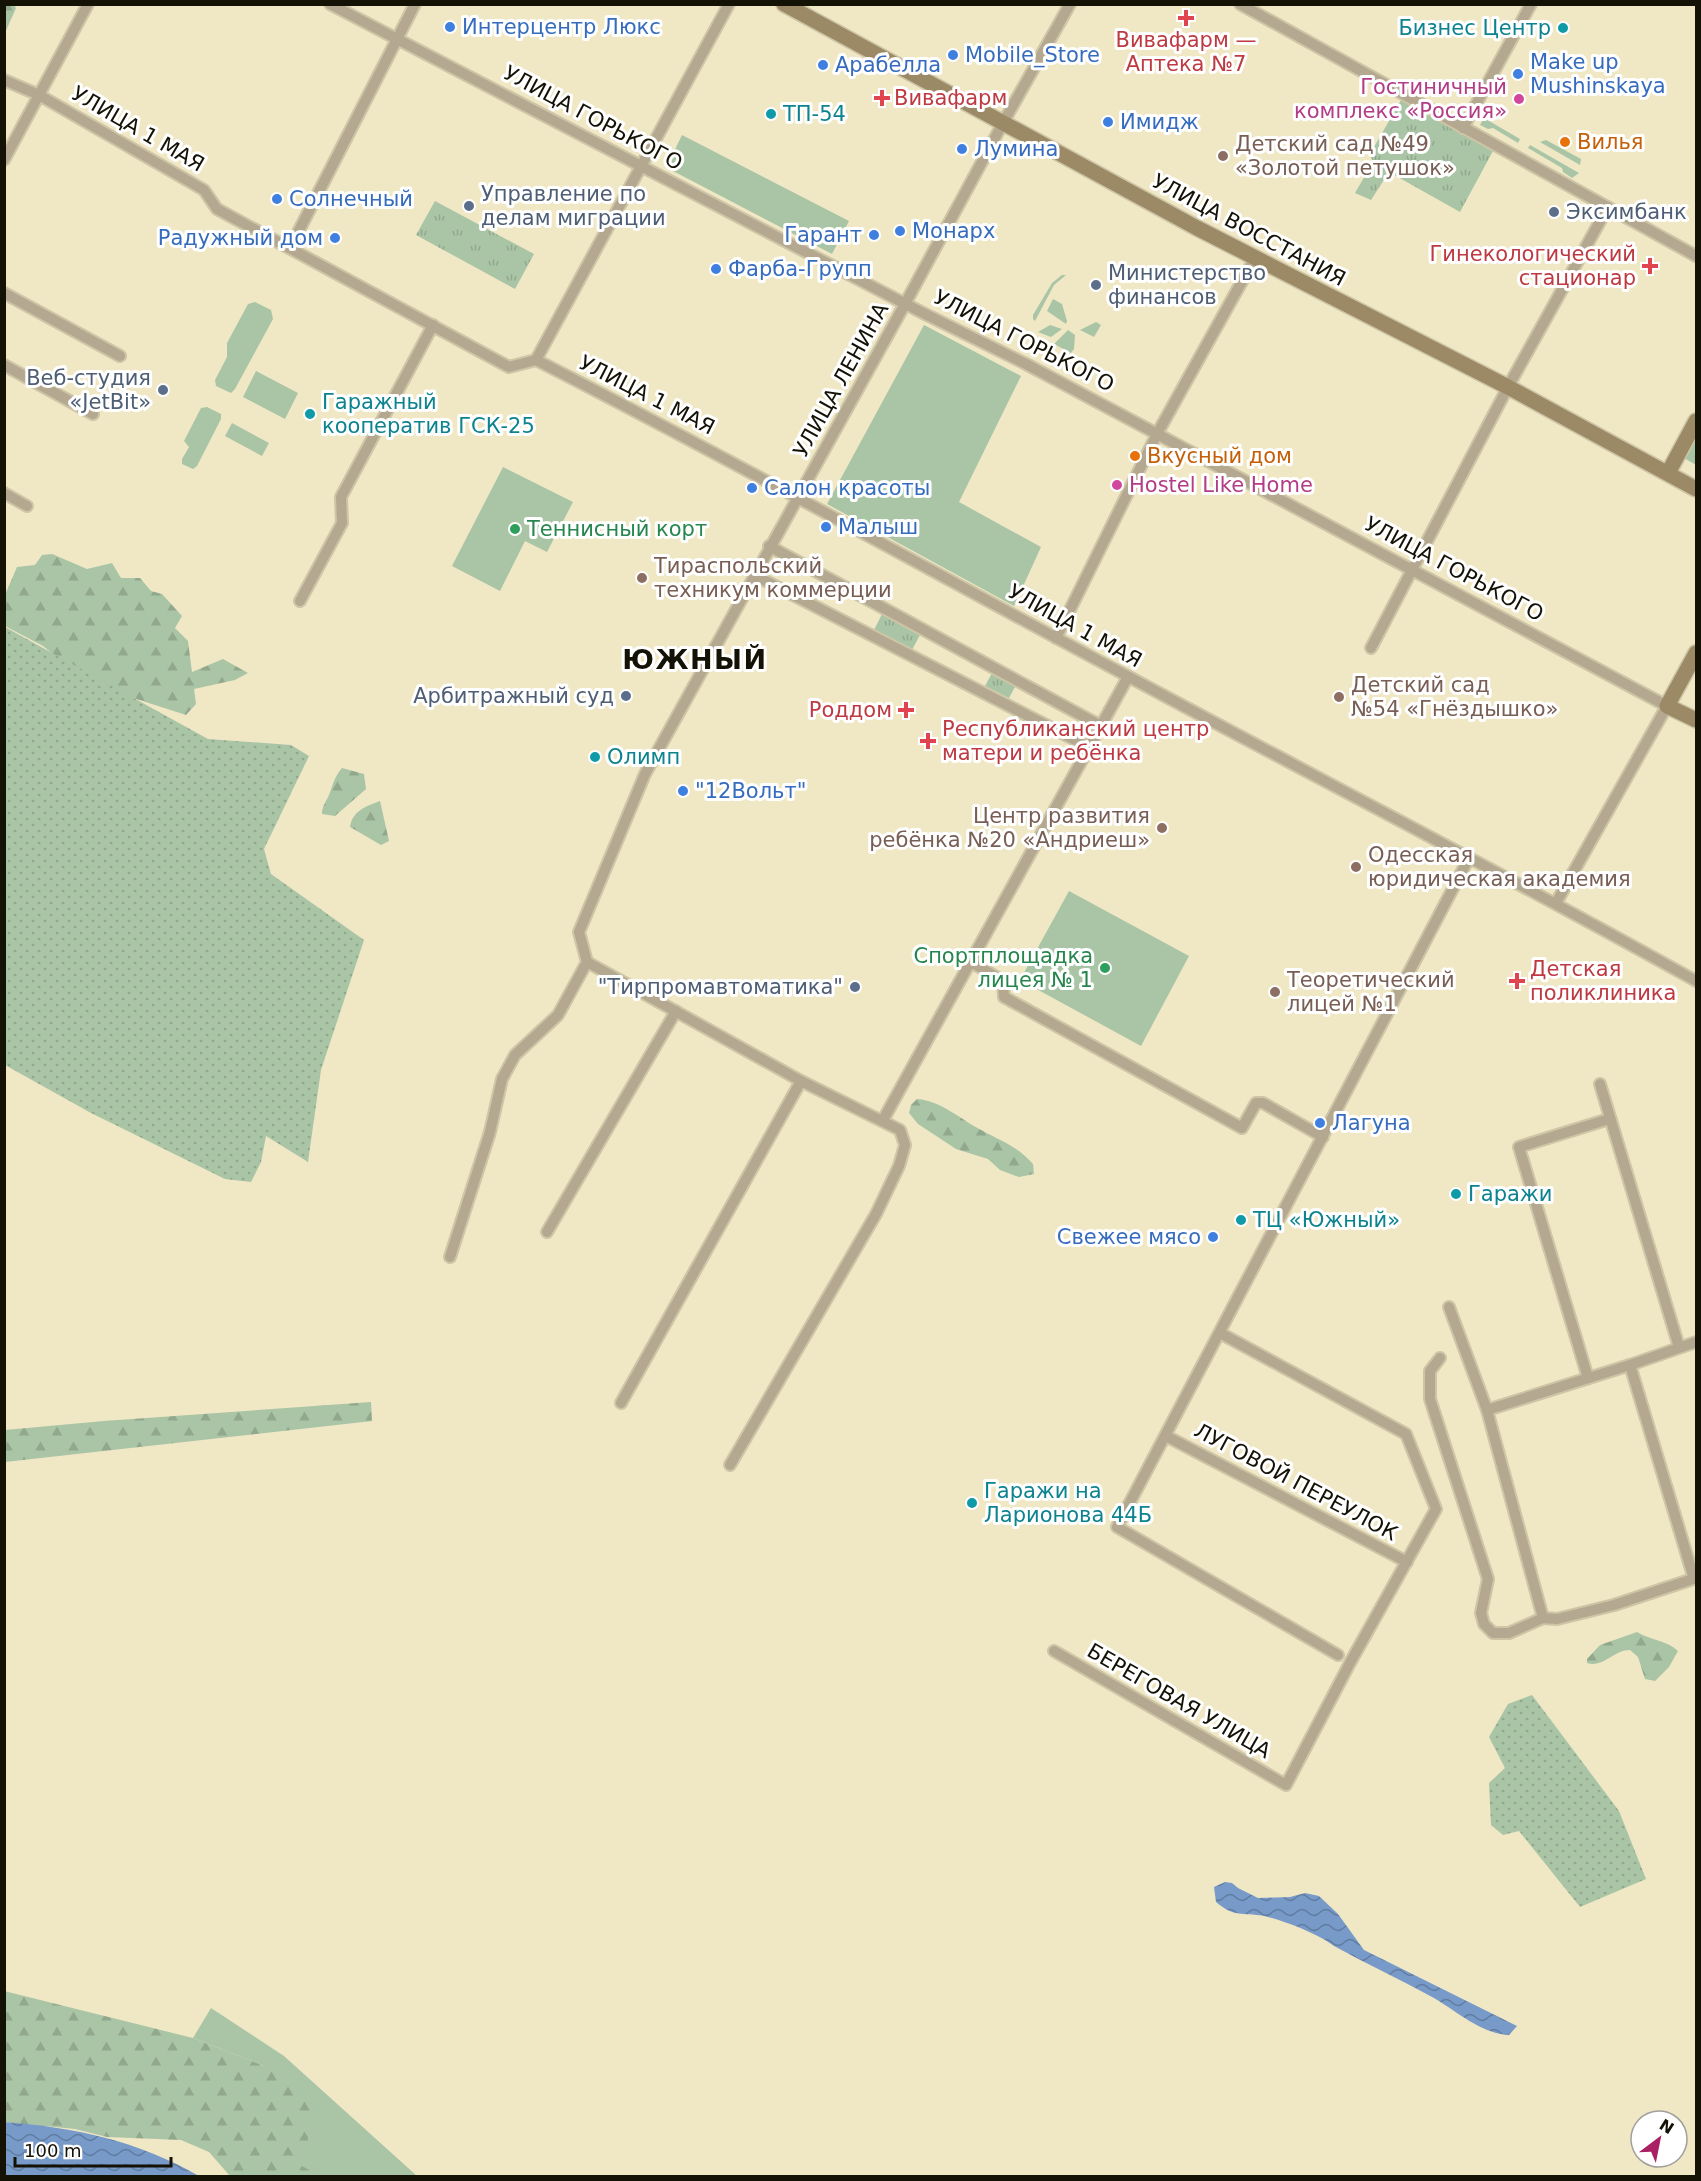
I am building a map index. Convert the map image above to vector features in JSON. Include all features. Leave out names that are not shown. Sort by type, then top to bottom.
[{"type":"street","points":[[4,160],[88,4]]},
{"type":"street","name":"УЛИЦА ГОРЬКОГО","points":[[330,4],[1157,434],[1696,720]]},
{"type":"street","points":[[290,248],[415,4]]},
{"type":"street","points":[[536,360],[729,4]]},
{"type":"street","name":"УЛИЦА ВОССТАНИЯ","points":[[784,4],[1255,258],[1508,387],[1668,473],[1696,485]]},
{"type":"street","name":"УЛИЦА ЛЕНИНА","points":[[587,962],[579,932],[645,774],[1070,4]]},
{"type":"street","points":[[1240,4],[1696,256]]},
{"type":"street","points":[[1463,128],[1531,4]]},
{"type":"street","name":"УЛИЦА 1 МАЯ","points":[[4,80],[39,95],[204,190],[217,209],[509,367],[536,360],[667,426],[1128,677],[1556,903],[1696,981]]},
{"type":"street","points":[[1371,648],[1508,387],[1608,207]]},
{"type":"street","points":[[1056,638],[1157,434],[1255,258]]},
{"type":"street","points":[[4,293],[120,356]]},
{"type":"street","points":[[300,601],[342,523],[341,497],[433,325]]},
{"type":"street","points":[[4,365],[93,414]]},
{"type":"street","points":[[1668,473],[1696,421]]},
{"type":"street","points":[[4,494],[27,506]]},
{"type":"street","points":[[769,546],[1101,726]]},
{"type":"street","points":[[754,574],[1089,747]]},
{"type":"street","points":[[1556,903],[1696,653]]},
{"type":"street","points":[[883,1120],[1128,677]]},
{"type":"street","points":[[1338,1655],[1117,1527],[1469,858]]},
{"type":"street","points":[[450,1257],[490,1132],[502,1079],[515,1055],[558,1015],[587,962],[801,1081],[900,1130],[905,1144],[899,1166],[876,1215],[730,1465]]},
{"type":"street","points":[[971,962],[1003,981],[1004,998],[1242,1128],[1256,1103],[1263,1103],[1323,1137]]},
{"type":"street","points":[[547,1232],[676,1011]]},
{"type":"street","points":[[621,1403],[801,1081]]},
{"type":"street","points":[[1600,1084],[1679,1347]]},
{"type":"street","points":[[1588,1378],[1519,1147],[1610,1119]]},
{"type":"street","points":[[1449,1307],[1487,1410],[1543,1618]]},
{"type":"street","points":[[1220,1334],[1406,1434],[1436,1509],[1407,1562]]},
{"type":"street","points":[[1487,1410],[1696,1342]]},
{"type":"street","points":[[1440,1358],[1430,1371],[1430,1399],[1488,1579],[1481,1612],[1484,1624],[1493,1633],[1509,1633],[1543,1618],[1557,1619],[1574,1616],[1695,1578],[1630,1365]]},
{"type":"street","name":"ЛУГОВОЙ ПЕРЕУЛОК","points":[[1166,1437],[1407,1562]]},
{"type":"street","name":"БЕРЕГОВАЯ УЛИЦА","points":[[1054,1651],[1286,1785],[1351,1661],[1407,1562]]},
{"type":"green space","points":[[5,4],[14,5],[16,8],[5,33]]},
{"type":"green space","points":[[1401,100],[1493,151],[1460,212],[1389,172],[1371,200],[1355,193],[1373,162],[1370,154]]},
{"type":"green space","points":[[1484,118],[1520,139],[1518,143],[1493,128],[1488,129],[1480,125]]},
{"type":"green space","points":[[682,135],[849,221],[832,254],[673,171],[668,164]]},
{"type":"green space","points":[[1546,140],[1581,159],[1580,165],[1540,142]]},
{"type":"green space","points":[[1530,145],[1579,173],[1572,178],[1563,172],[1562,168],[1528,148]]},
{"type":"green space","points":[[435,201],[534,254],[515,289],[416,235]]},
{"type":"green space","points":[[1062,275],[1066,275],[1054,285],[1035,321],[1033,315],[1052,283]]},
{"type":"green space","points":[[1053,299],[1062,304],[1066,324],[1047,311]]},
{"type":"green space","points":[[255,302],[271,310],[273,319],[231,393],[216,386],[215,380],[227,357],[227,343],[248,304]]},
{"type":"green space","points":[[1096,322],[1101,325],[1094,337],[1080,330]]},
{"type":"green space","points":[[924,325],[1021,376],[959,502],[1041,547],[1014,606],[827,504]]},
{"type":"green space","points":[[1050,325],[1062,329],[1051,337],[1038,332]]},
{"type":"green space","points":[[1068,330],[1075,335],[1074,349],[1071,353],[1054,344]]},
{"type":"green space","points":[[256,371],[298,393],[285,419],[243,397]]},
{"type":"green space","points":[[207,407],[221,414],[221,419],[197,466],[193,469],[182,464],[182,459],[189,447],[184,441],[201,408]]},
{"type":"green space","points":[[232,423],[269,443],[262,456],[225,436]]},
{"type":"green space","points":[[1696,431],[1696,465],[1682,457]]},
{"type":"green space","name":"Теннисный корт","points":[[503,467],[573,502],[547,552],[525,541],[500,591],[452,566]]},
{"type":"green space","points":[[52,554],[87,569],[112,563],[121,578],[140,578],[151,591],[162,594],[182,616],[175,628],[188,641],[192,672],[223,659],[248,673],[235,680],[194,689],[196,704],[186,715],[127,696],[75,672],[43,646],[5,626],[4,597],[17,567],[35,565],[42,555]]},
{"type":"green space","points":[[883,612],[921,633],[912,650],[874,630]]},
{"type":"green space","points":[[5,627],[208,739],[291,745],[309,756],[264,849],[271,874],[364,940],[321,1070],[308,1162],[266,1136],[261,1162],[251,1182],[225,1179],[91,1113],[5,1065]]},
{"type":"green space","points":[[992,673],[1016,685],[1009,698],[985,686]]},
{"type":"green space","points":[[342,768],[364,774],[366,789],[335,816],[322,814],[335,778]]},
{"type":"green space","points":[[380,801],[389,841],[381,845],[350,827],[357,813]]},
{"type":"green space","name":"Спортплощадка лицея № 1","points":[[1069,891],[1189,956],[1141,1046],[1020,980]]},
{"type":"green space","points":[[917,1099],[943,1107],[1015,1149],[1033,1164],[1034,1174],[1019,1177],[1000,1170],[988,1159],[956,1149],[918,1124],[909,1113],[911,1105]]},
{"type":"green space","points":[[371,1402],[372,1421],[5,1462],[5,1430]]},
{"type":"green space","points":[[1637,1632],[1678,1651],[1669,1667],[1655,1681],[1645,1679],[1638,1657],[1630,1650],[1598,1663],[1587,1663],[1587,1659],[1600,1645]]},
{"type":"green space","points":[[1532,1695],[1619,1811],[1646,1879],[1580,1907],[1519,1831],[1503,1835],[1491,1825],[1489,1783],[1505,1768],[1489,1737],[1508,1704]]},
{"type":"green space","points":[[4,1991],[193,2038],[264,2066],[317,2099],[302,2166],[320,2176],[230,2176],[209,2152],[181,2140],[107,2137],[75,2129],[5,2122]]},
{"type":"green space","points":[[211,2008],[284,2056],[417,2176],[320,2176],[302,2167],[264,2066],[193,2038]]},
{"type":"water","points":[[1225,1882],[1232,1883],[1258,1898],[1290,1897],[1305,1893],[1319,1896],[1338,1914],[1364,1950],[1517,2026],[1509,2035],[1489,2031],[1434,1998],[1310,1932],[1272,1918],[1228,1910],[1216,1902],[1214,1887]]},
{"type":"water","points":[[4,2122],[30,2124],[105,2138],[153,2154],[199,2176],[5,2176]]},
{"type":"place","name":"Вивафарм — Аптека №7","points":[[1186,18]]},
{"type":"place","name":"Интерцентр Люкс","points":[[450,27]]},
{"type":"place","name":"Бизнес Центр","points":[[1563,28]]},
{"type":"place","name":"Mobile_Store","points":[[953,55]]},
{"type":"place","name":"Арабелла","points":[[823,65]]},
{"type":"place","name":"Make up Mushinskaya","points":[[1518,74]]},
{"type":"place","name":"Вивафарм","points":[[882,98]]},
{"type":"place","name":"Гостиничный комплекс «Россия»","points":[[1519,99]]},
{"type":"place","name":"ТП-54","points":[[771,114]]},
{"type":"place","name":"Имидж","points":[[1108,122]]},
{"type":"place","name":"Вилья","points":[[1565,142]]},
{"type":"place","name":"Лумина","points":[[962,149]]},
{"type":"place","name":"Детский сад №49 «Золотой петушок»","points":[[1223,156]]},
{"type":"place","name":"Солнечный","points":[[277,199]]},
{"type":"place","name":"Управление по делам миграции","points":[[469,206]]},
{"type":"place","name":"Эксимбанк","points":[[1554,212]]},
{"type":"place","name":"Монарх","points":[[900,231]]},
{"type":"place","name":"Гарант","points":[[874,235]]},
{"type":"place","name":"Радужный дом","points":[[335,238]]},
{"type":"place","name":"Гинекологический стационар","points":[[1650,266]]},
{"type":"place","name":"Фарба-Групп","points":[[716,269]]},
{"type":"place","name":"Министерство финансов","points":[[1096,285]]},
{"type":"place","name":"Веб-студия «JetBit»","points":[[163,390]]},
{"type":"place","name":"Гаражный кооператив ГСК-25","points":[[310,414]]},
{"type":"place","name":"Вкусный дом","points":[[1135,456]]},
{"type":"place","name":"Hostel Like Home","points":[[1117,485]]},
{"type":"place","name":"Салон красоты","points":[[752,488]]},
{"type":"place","name":"Малыш","points":[[826,527]]},
{"type":"place","name":"Теннисный корт","points":[[515,529]]},
{"type":"place","name":"Тираспольский техникум коммерции","points":[[642,578]]},
{"type":"place","name":"Арбитражный суд","points":[[626,696]]},
{"type":"place","name":"Детский сад №54 «Гнёздышко»","points":[[1339,697]]},
{"type":"place","name":"Роддом","points":[[906,710]]},
{"type":"place","name":"Республиканский центр матери и ребёнка","points":[[928,741]]},
{"type":"place","name":"Олимп","points":[[595,757]]},
{"type":"place","name":"\"12Вольт\"","points":[[683,791]]},
{"type":"place","name":"Центр развития ребёнка №20 «Андриеш»","points":[[1162,828]]},
{"type":"place","name":"Одесская юридическая академия","points":[[1356,867]]},
{"type":"place","name":"Спортплощадка лицея № 1","points":[[1105,968]]},
{"type":"place","name":"Детская поликлиника","points":[[1517,981]]},
{"type":"place","name":"\"Тирпромавтоматика\"","points":[[855,987]]},
{"type":"place","name":"Теоретический лицей №1","points":[[1275,992]]},
{"type":"place","name":"Лагуна","points":[[1320,1123]]},
{"type":"place","name":"Гаражи","points":[[1456,1194]]},
{"type":"place","name":"ТЦ «Южный»","points":[[1241,1220]]},
{"type":"place","name":"Свежее мясо","points":[[1213,1237]]},
{"type":"place","name":"Гаражи на Ларионова 44Б","points":[[972,1503]]},
{"type":"district","name":"ЮЖНЫЙ","points":[[695,660]]}]
